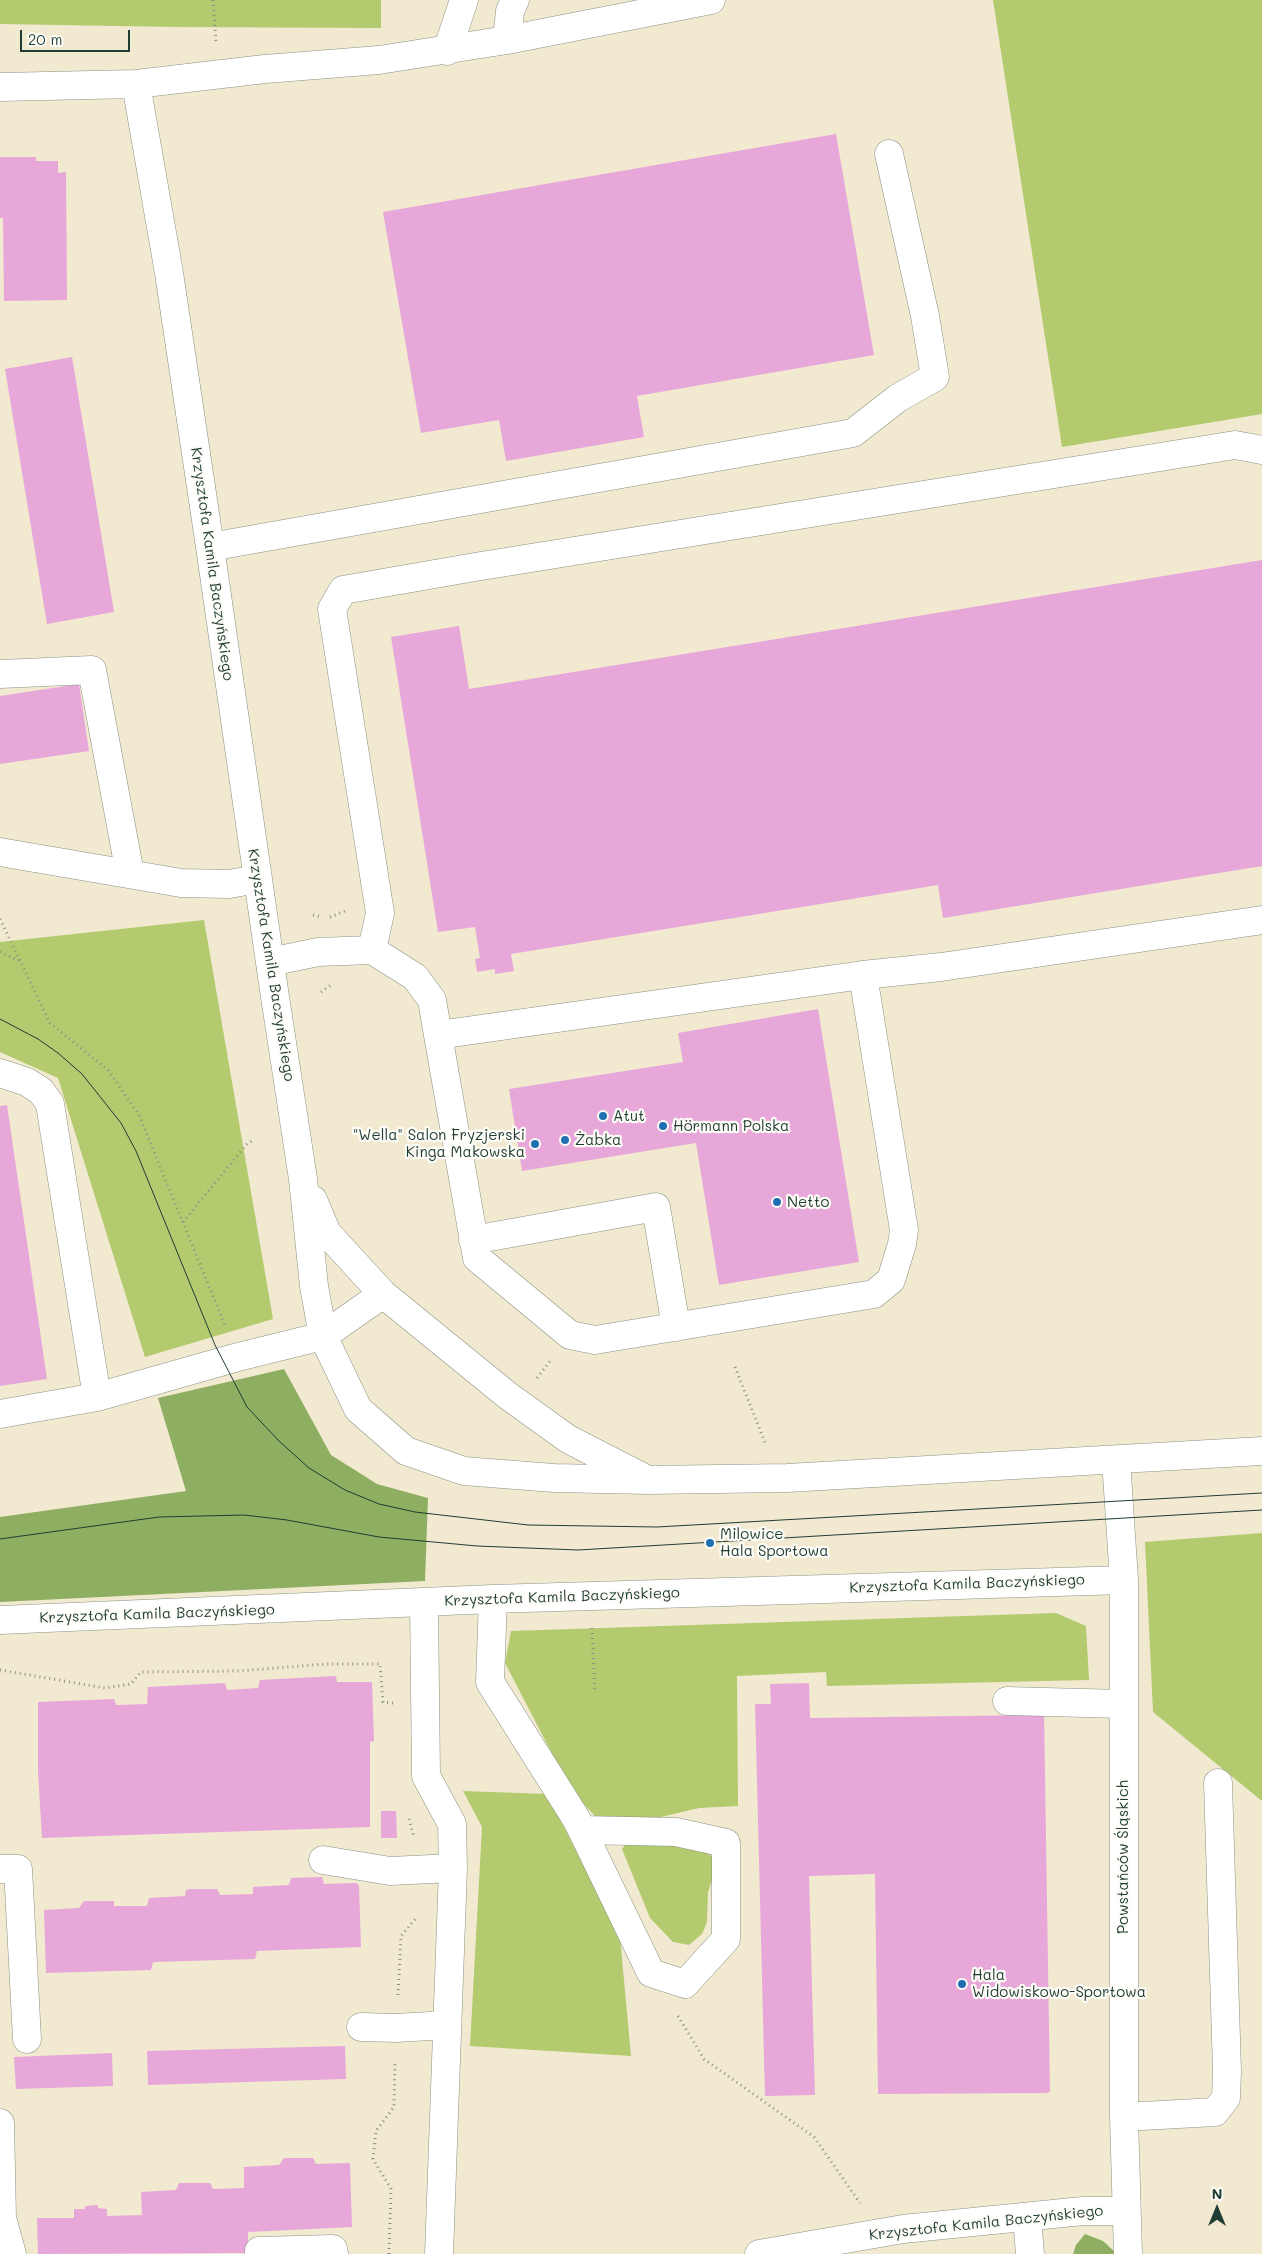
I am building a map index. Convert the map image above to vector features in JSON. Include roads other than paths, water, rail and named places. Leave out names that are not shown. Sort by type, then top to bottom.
[{"type":"street","points":[[447,51],[464,0]]},
{"type":"street","points":[[507,40],[510,12],[515,0]]},
{"type":"street","points":[[0,87],[136,84],[265,69],[379,60],[447,51],[711,0]]},
{"type":"street","name":"Krzysztofa Kamila Baczyńskiego","points":[[136,84],[168,273],[210,547],[303,1179],[314,1286],[323,1336],[358,1409],[406,1451],[464,1471],[554,1478],[648,1480],[787,1478],[1262,1451]]},
{"type":"street","points":[[210,547],[853,433],[898,398],[935,377],[925,316],[889,154]]},
{"type":"street","points":[[372,950],[380,913],[332,609],[343,590],[465,568],[1235,445],[1262,450]]},
{"type":"street","points":[[0,674],[92,670],[130,874]]},
{"type":"street","points":[[0,852],[181,883],[229,884],[258,879]]},
{"type":"street","points":[[438,1035],[863,975],[942,967],[1262,920]]},
{"type":"street","points":[[270,962],[318,952],[372,950],[415,978],[432,1000],[477,1258],[570,1335],[595,1340],[874,1294],[891,1280],[902,1244],[904,1230],[863,975]]},
{"type":"street","points":[[0,1073],[27,1082],[41,1091],[50,1104],[97,1397]]},
{"type":"street","name":"Krzysztofa Kamila Baczyńskiego","points":[[303,1179],[327,1233],[383,1294],[507,1395],[568,1439],[648,1480]]},
{"type":"street","points":[[474,1240],[656,1207],[676,1327]]},
{"type":"street","points":[[0,1414],[97,1397],[238,1357],[323,1336],[383,1294]]},
{"type":"street","name":"Powstańców Śląskich","points":[[1116,1460],[1124,1580],[1124,2117],[1125,2211],[1128,2254]]},
{"type":"street","name":"Krzysztofa Kamila Baczyńskiego","points":[[0,1620],[493,1599],[1124,1580]]},
{"type":"street","points":[[493,1599],[490,1682],[582,1830],[651,1974],[685,1984],[726,1939],[726,1842],[676,1832],[582,1830]]},
{"type":"street","points":[[424,1603],[426,1776],[452,1824],[453,1868],[439,2254]]},
{"type":"street","points":[[1007,1701],[1123,1704]]},
{"type":"street","points":[[1124,2117],[1215,2112],[1226,2098],[1227,2071],[1218,1783]]},
{"type":"street","points":[[323,1860],[390,1871],[453,1868]]},
{"type":"street","points":[[0,1870],[18,1870],[27,2039]]},
{"type":"street","points":[[361,2027],[447,2026]]},
{"type":"street","points":[[0,2123],[1,2218],[12,2254]]},
{"type":"street","name":"Krzysztofa Kamila Baczyńskiego","points":[[759,2254],[880,2232],[1083,2211],[1125,2211]]},
{"type":"street","points":[[1027,2217],[1030,2254]]},
{"type":"street","points":[[259,2251],[333,2249],[334,2254]]},
{"type":"tram line","points":[[0,1019],[38,1039],[58,1053],[82,1074],[121,1123],[136,1151],[215,1345],[247,1407],[279,1441],[309,1468],[345,1490],[379,1504],[415,1512],[528,1525],[657,1527],[1262,1493]]},
{"type":"tram line","points":[[0,1539],[159,1517],[244,1515],[287,1520],[379,1537],[477,1546],[578,1550],[1262,1510]]},
{"type":"place","name":"Atut","points":[[603,1116]]},
{"type":"place","name":"Hörmann Polska","points":[[663,1126]]},
{"type":"place","name":"Żabka","points":[[565,1140]]},
{"type":"place","name":"\"Wella\" Salon Fryzjerski Kinga Makowska","points":[[535,1144]]},
{"type":"place","name":"Netto","points":[[777,1202]]},
{"type":"place","name":"Milowice Hala Sportowa","points":[[710,1543]]},
{"type":"place","name":"Hala Widowiskowo-Sportowa","points":[[962,1984]]}]
